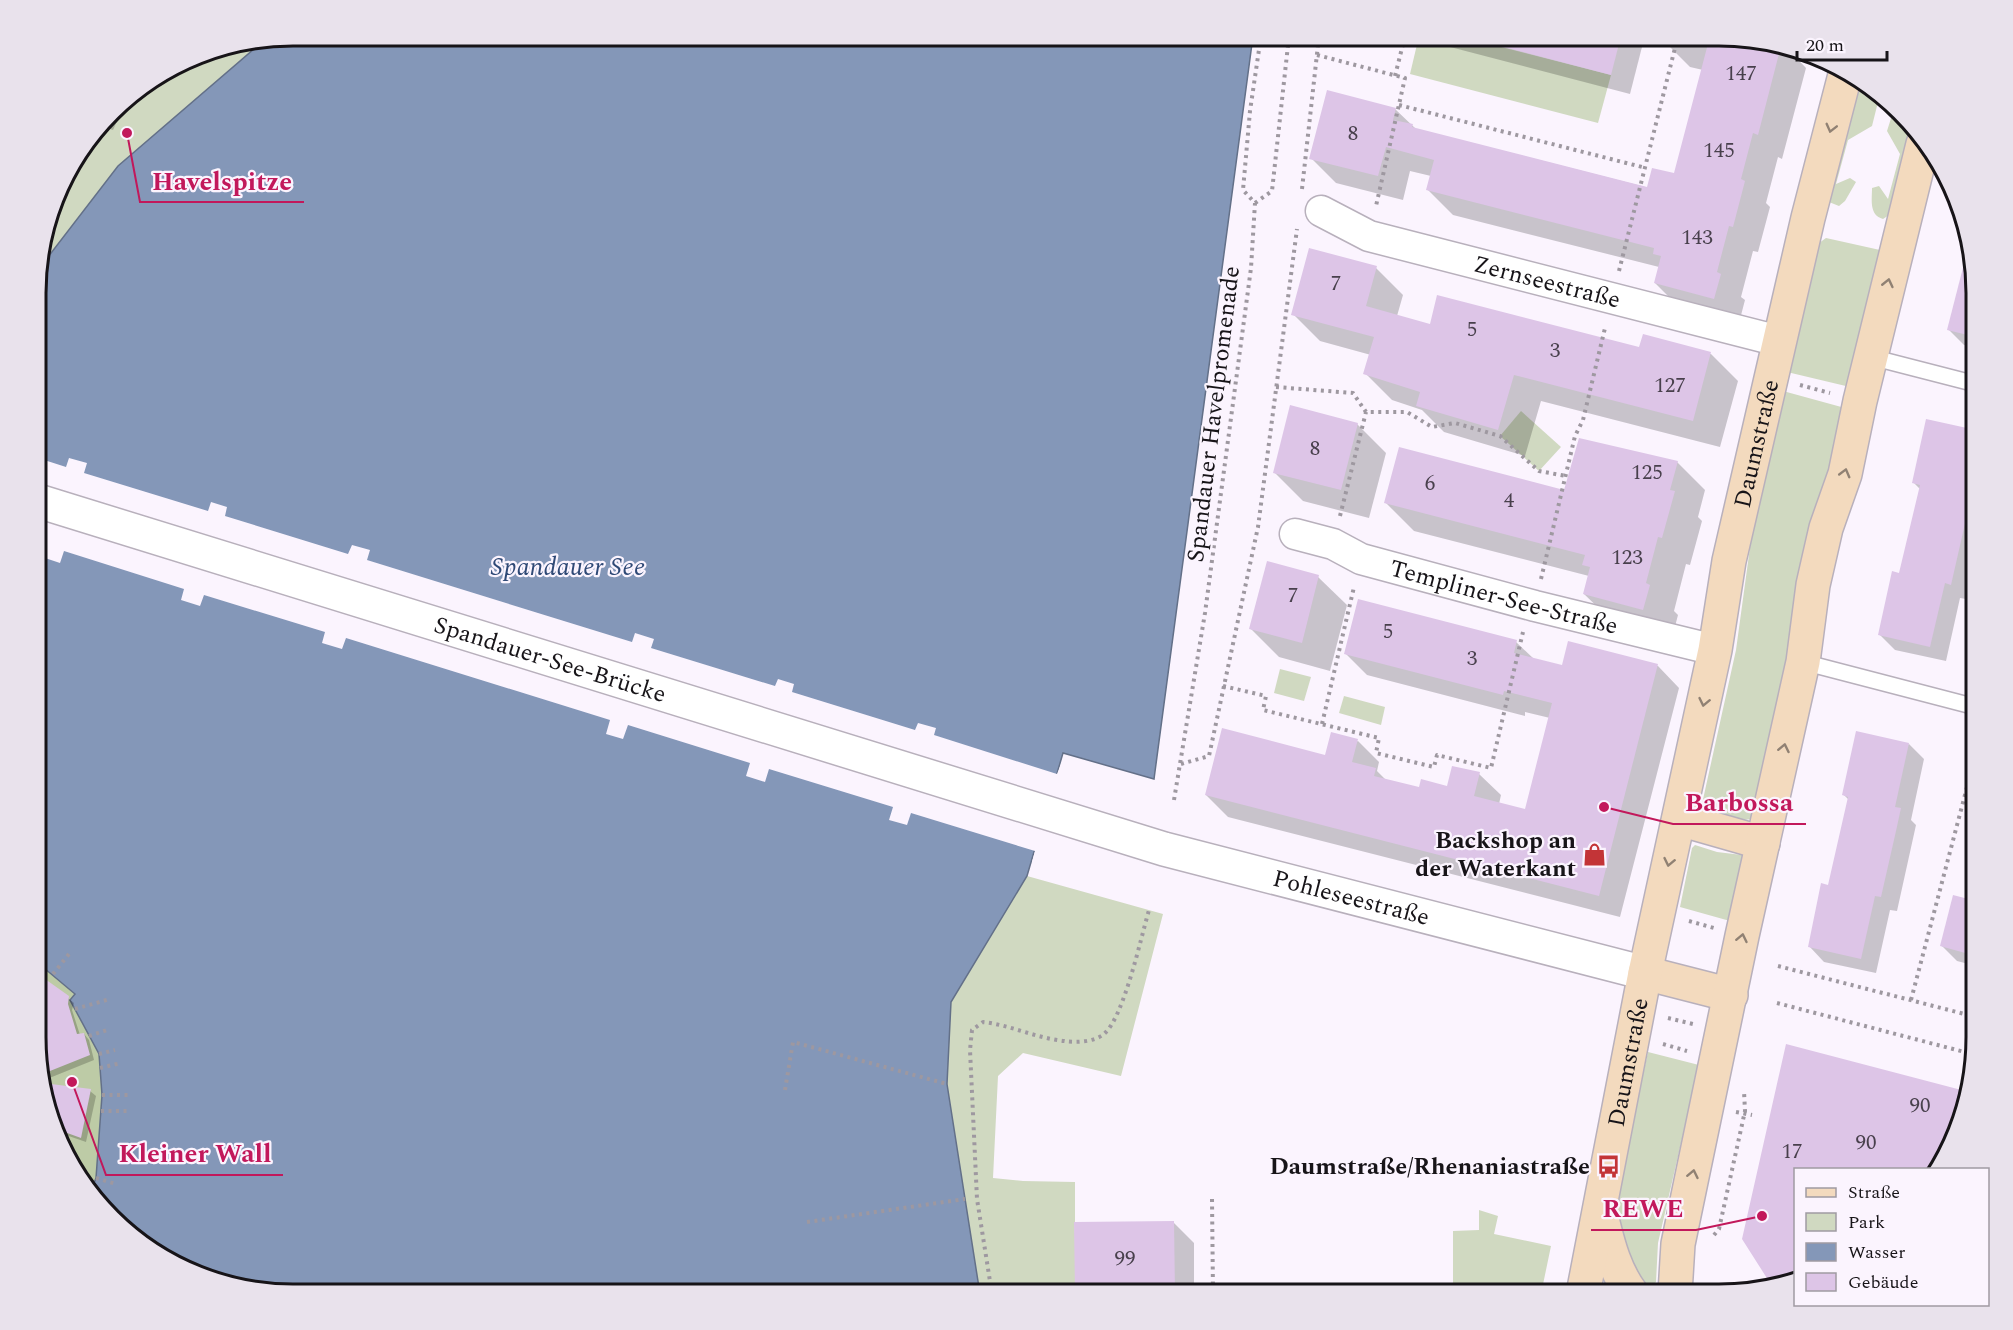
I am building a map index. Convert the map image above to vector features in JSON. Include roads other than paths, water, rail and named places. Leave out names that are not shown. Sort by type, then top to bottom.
[{"type":"main road","name":"Daumstraße","points":[[1584,1284],[1645,973],[1715,650],[1729,561],[1779,341],[1844,80]]},
{"type":"main road","points":[[1676,1284],[1678,1244],[1803,662],[1813,585],[1826,528],[1845,474],[1921,151]]},
{"type":"main road","points":[[1679,819],[1763,843]]},
{"type":"main road","name":"Daumstraße","points":[[1645,973],[1731,995]]},
{"type":"main road","points":[[1600,1209],[1611,1254],[1624,1284]]},
{"type":"street","name":"Zernseestraße","points":[[1311,202],[1369,236],[1779,341]]},
{"type":"street","name":"Spandauer-See-Brücke","points":[[46,503],[1062,817]]},
{"type":"street","name":"Templiner-See-Straße","points":[[1295,534],[1333,544],[1361,559],[1532,605],[1715,650]]},
{"type":"street","name":"Pohleseestraße","points":[[1062,817],[1164,849],[1645,973]]},
{"type":"lane","points":[[1871,357],[1966,381]]},
{"type":"lane","points":[[1803,662],[1966,704]]},
{"type":"water","name":"Spandauer See","points":[[1252,46],[1154,779],[1063,753],[1027,876],[951,1002],[947,1084],[978,1284],[278,1283],[230,1275],[184,1258],[143,1232],[119,1211],[98,1187],[94,1182],[102,1095],[99,1054],[70,1000],[75,994],[46,970],[46,294],[50,254],[118,166],[252,50],[278,47]]},
{"type":"place","name":"Havelspitze","points":[[127,133]]},
{"type":"place","name":"Barbossa","points":[[1604,807]]},
{"type":"place","name":"Backshop an der Waterkant","points":[[1594,854]]},
{"type":"place","name":"Kleiner Wall","points":[[72,1082]]},
{"type":"place","name":"Daumstraße/Rhenaniastraße","points":[[1608,1166]]},
{"type":"place","name":"REWE","points":[[1762,1216]]}]
